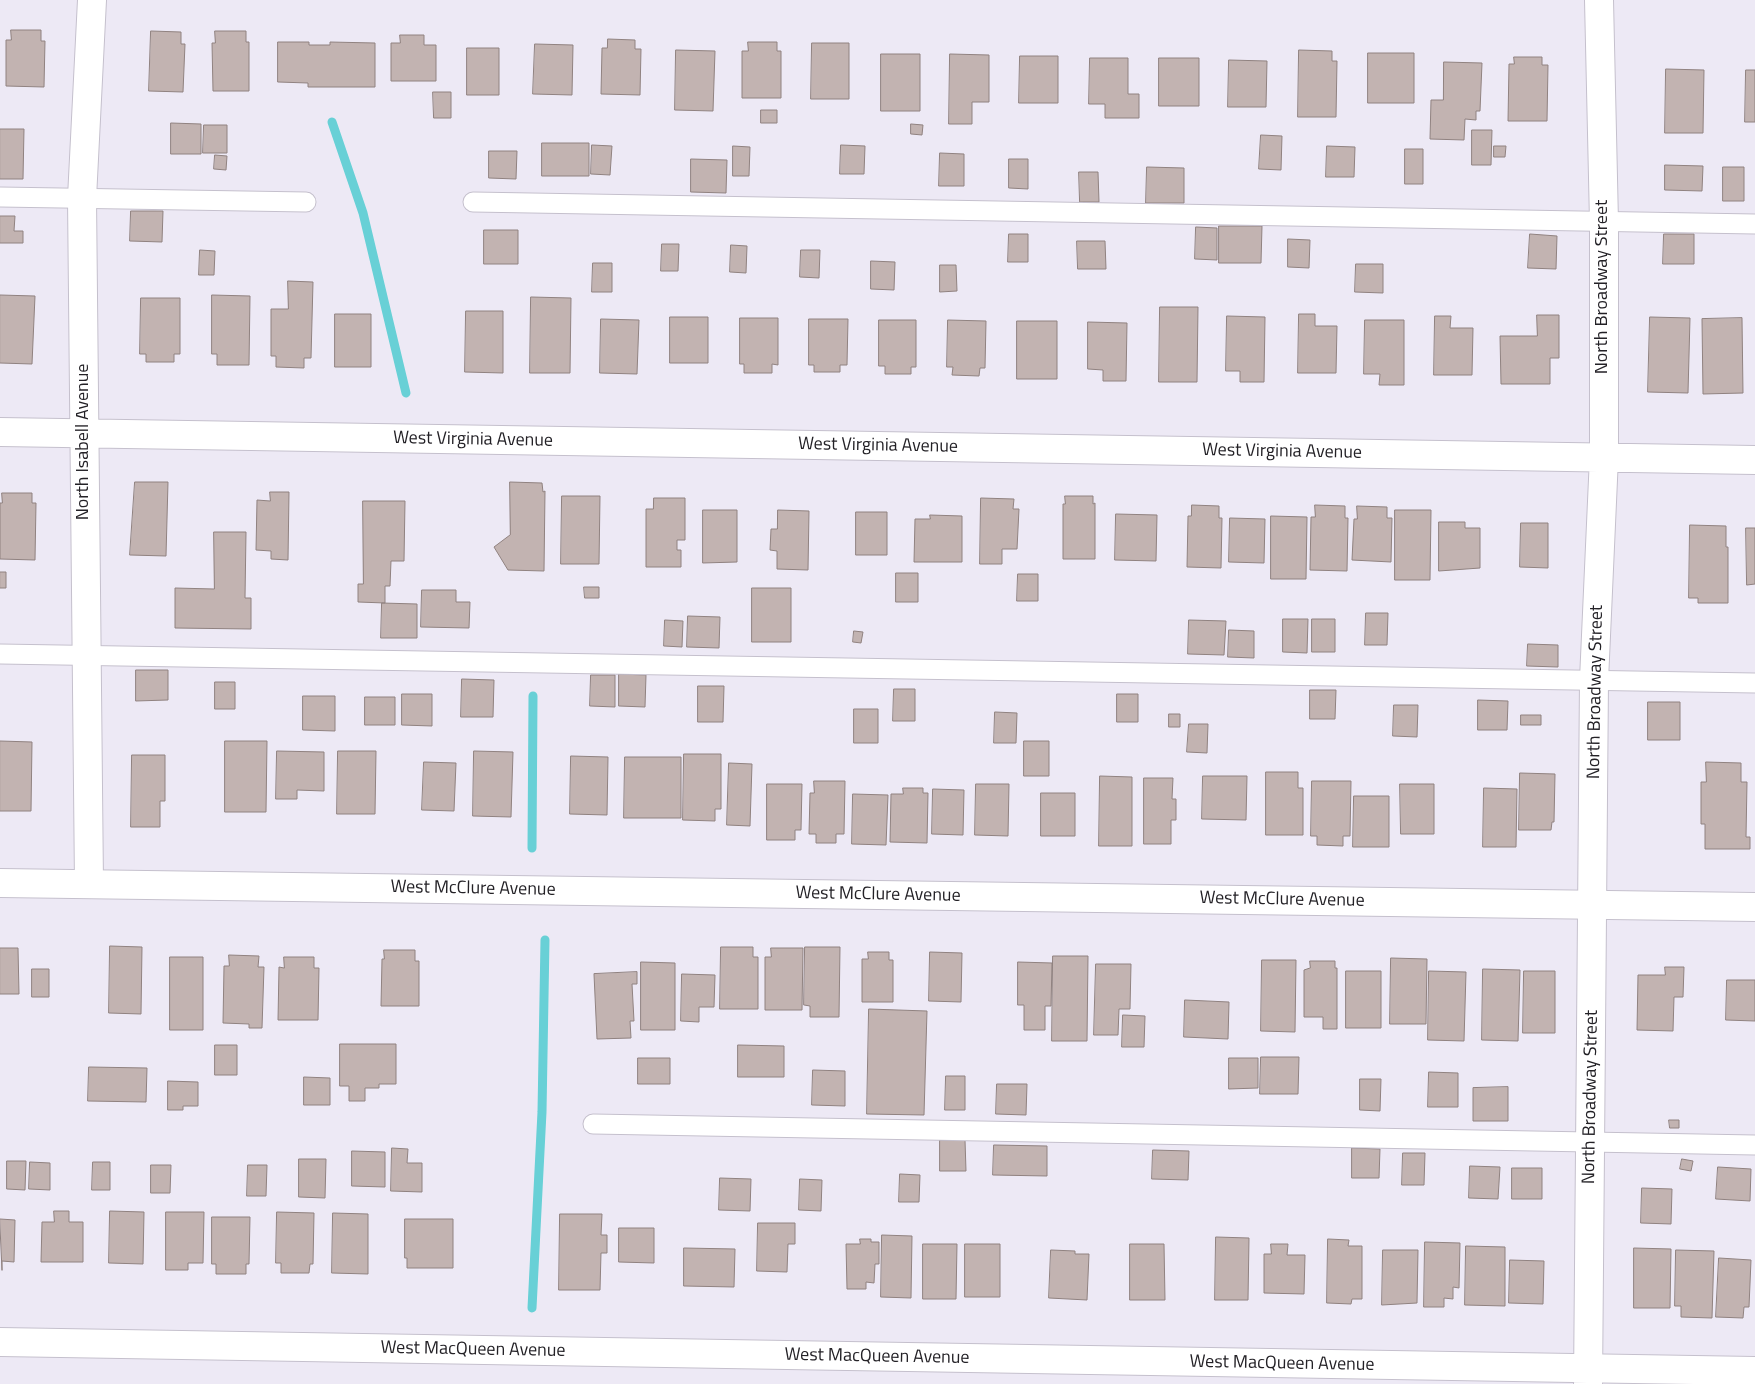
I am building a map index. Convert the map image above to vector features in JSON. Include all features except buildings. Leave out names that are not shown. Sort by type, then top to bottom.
[{"type":"street","name":"North Isabell Avenue","points":[[89,884],[82,198],[92,0]]},
{"type":"street","name":"North Broadway Street","points":[[1588,1376],[1594,905],[1594,680],[1604,457],[1604,222],[1599,0]]},
{"type":"street","name":"West Virginia Avenue","points":[[0,432],[1755,460]]},
{"type":"street","name":"West McClure Avenue","points":[[0,883],[1755,907]]},
{"type":"street","name":"West MacQueen Avenue","points":[[0,1342],[1588,1376],[1755,1371]]},
{"type":"lane","points":[[0,197],[306,202]]},
{"type":"lane","points":[[473,202],[1755,224]]},
{"type":"lane","points":[[0,654],[1755,683]]},
{"type":"lane","points":[[593,1124],[1755,1145]]},
{"type":"waterway","points":[[332,122],[363,213],[406,393]]},
{"type":"waterway","points":[[532,848],[533,696]]},
{"type":"waterway","points":[[532,1308],[542,1112],[545,940]]}]
